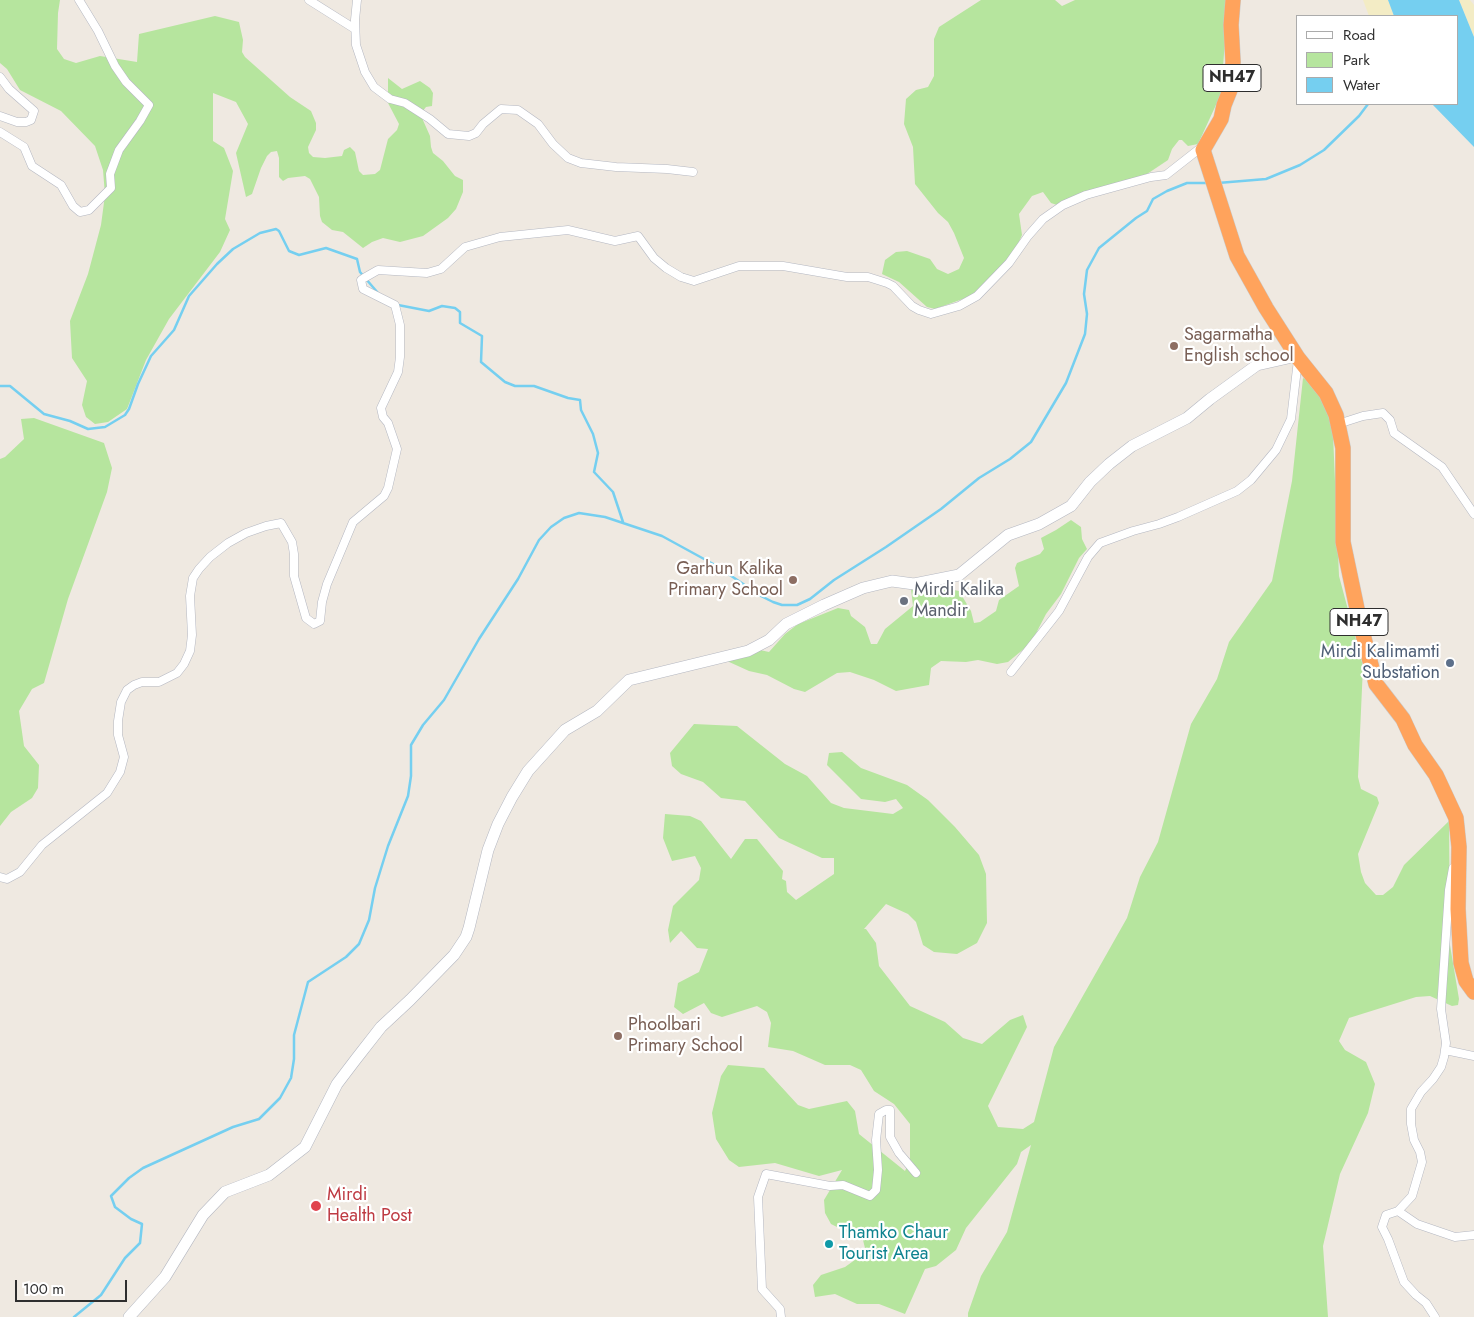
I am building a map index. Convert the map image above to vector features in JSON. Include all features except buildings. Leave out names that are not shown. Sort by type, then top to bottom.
[{"type":"highway","name":"NH47","points":[[1233,0],[1231,25],[1233,62],[1230,90],[1221,119],[1205,147],[1237,256],[1266,308],[1298,357],[1326,393],[1336,415],[1343,448],[1343,542],[1368,656],[1376,684],[1403,719],[1415,745],[1436,775],[1456,818],[1459,847],[1458,909],[1461,963],[1466,981],[1474,992]]},
{"type":"street","points":[[0,132],[24,147],[32,166],[61,185],[80,212],[88,210],[111,188],[110,174],[119,150],[149,106],[126,82],[115,66],[98,31],[79,0]]},
{"type":"street","points":[[309,0],[355,29]]},
{"type":"street","points":[[357,0],[356,45],[365,72],[374,87],[390,99],[405,103],[430,119],[448,134],[469,136],[476,133],[483,124],[501,109],[518,110],[538,124],[553,144],[568,158],[581,163],[693,172]]},
{"type":"street","points":[[0,78],[9,89],[34,111],[31,120],[26,122],[17,122],[0,116]]},
{"type":"street","points":[[0,877],[7,879],[20,872],[42,845],[107,793],[120,772],[124,757],[118,735],[121,702],[127,690],[134,685],[142,682],[159,682],[177,673],[184,664],[190,651],[192,635],[190,596],[193,578],[210,557],[228,543],[246,533],[281,523],[292,542],[294,576],[306,618],[314,624],[320,621],[322,602],[327,584],[353,522],[384,496],[388,488],[397,449],[388,423],[383,418],[381,408],[398,372],[400,325],[395,305],[363,289],[361,280],[364,278],[378,270],[427,273],[441,269],[465,247],[500,237],[568,230],[615,241],[638,236],[654,258],[681,278],[694,281],[739,266],[783,266],[847,277],[868,278],[888,283],[912,306],[931,314],[959,306],[977,296],[1009,263],[1043,219],[1064,205],[1086,195],[1151,177],[1166,175],[1205,147]]},
{"type":"street","points":[[129,1317],[165,1277],[203,1215],[225,1192],[269,1175],[305,1147],[337,1084],[356,1059],[381,1027],[454,955],[469,928],[488,850],[498,824],[528,771],[538,758],[551,748],[565,730],[596,711],[630,680],[748,651],[768,640],[786,624],[824,604],[863,588],[892,581],[914,584],[959,575],[1008,534],[1039,524],[1070,506],[1090,482],[1132,446],[1188,418],[1210,399],[1257,365],[1298,357],[1290,419],[1276,450],[1252,480],[1228,495],[1178,517],[1100,543],[1088,557],[1058,611],[1011,672]]},
{"type":"street","points":[[1338,424],[1363,416],[1382,413],[1390,420],[1394,433],[1442,467],[1474,514]]},
{"type":"street","points":[[1435,1317],[1426,1303],[1404,1282],[1382,1227],[1386,1216],[1398,1211],[1412,1196],[1422,1162],[1420,1152],[1414,1140],[1411,1109],[1420,1092],[1433,1079],[1441,1067],[1445,1050],[1445,1032],[1441,1010],[1446,929],[1449,890],[1459,847]]},
{"type":"street","points":[[1445,1050],[1474,1056]]},
{"type":"street","points":[[781,1317],[780,1309],[762,1290],[758,1197],[766,1174],[830,1186],[843,1185],[870,1196],[876,1190],[878,1170],[876,1140],[879,1114],[886,1110],[890,1110],[890,1137],[899,1154],[916,1174]]},
{"type":"street","points":[[1398,1211],[1417,1224],[1456,1237],[1474,1236]]},
{"type":"green space","points":[[0,0],[60,0],[57,49],[64,59],[76,63],[100,56],[137,62],[139,34],[215,16],[239,22],[243,40],[242,52],[245,57],[290,97],[311,111],[316,123],[316,130],[308,147],[309,153],[313,157],[342,156],[344,150],[350,147],[355,152],[359,171],[363,175],[375,174],[380,170],[388,139],[397,130],[399,124],[388,103],[388,78],[402,89],[420,81],[430,88],[433,93],[432,106],[426,107],[422,112],[422,118],[430,136],[433,153],[443,161],[455,176],[463,180],[463,192],[456,209],[448,218],[423,236],[400,242],[383,238],[363,248],[343,232],[332,230],[322,222],[319,197],[310,179],[305,176],[288,178],[283,181],[279,177],[277,151],[271,152],[267,156],[252,194],[246,197],[236,153],[248,124],[236,102],[213,93],[213,141],[224,148],[233,171],[225,219],[230,230],[220,252],[169,319],[146,360],[127,409],[108,422],[95,424],[86,417],[82,405],[87,381],[72,358],[70,321],[88,274],[101,225],[105,195],[103,170],[95,146],[61,111],[20,90],[7,69],[0,63]]},
{"type":"green space","points":[[981,0],[1055,0],[1062,6],[1075,0],[1228,0],[1221,94],[1198,144],[1188,146],[1182,140],[1179,140],[1172,149],[1168,160],[1147,174],[1057,205],[1051,203],[1043,192],[1032,196],[1019,214],[1022,235],[1014,253],[971,296],[935,309],[927,307],[899,282],[882,274],[885,260],[896,252],[907,251],[930,259],[937,269],[948,274],[959,269],[964,258],[948,222],[938,213],[915,184],[913,147],[904,124],[906,99],[916,90],[928,87],[934,76],[934,39],[939,27]]},
{"type":"green space","points":[[1303,378],[1314,384],[1326,405],[1333,434],[1339,576],[1363,666],[1358,777],[1361,789],[1377,797],[1379,803],[1358,854],[1361,872],[1365,883],[1376,895],[1383,895],[1393,887],[1404,865],[1449,821],[1450,945],[1459,999],[1458,1005],[1452,1006],[1430,996],[1416,997],[1349,1018],[1339,1041],[1345,1050],[1366,1062],[1375,1084],[1368,1113],[1340,1174],[1323,1246],[1328,1317],[968,1317],[981,1276],[1007,1232],[1031,1145],[1021,1152],[1017,1164],[966,1228],[956,1250],[936,1266],[925,1269],[905,1314],[879,1304],[857,1304],[835,1294],[815,1297],[813,1285],[821,1275],[845,1267],[866,1252],[863,1240],[831,1224],[825,1213],[824,1200],[842,1170],[819,1176],[775,1163],[739,1167],[729,1160],[716,1139],[712,1113],[721,1076],[728,1065],[764,1068],[798,1105],[809,1109],[847,1101],[855,1111],[859,1134],[905,1171],[910,1160],[910,1124],[894,1104],[874,1091],[861,1070],[850,1065],[825,1065],[793,1051],[768,1047],[771,1023],[767,1012],[757,1006],[722,1017],[711,1013],[704,1003],[683,1014],[674,1007],[678,983],[699,972],[708,949],[697,948],[681,931],[670,943],[668,930],[673,906],[699,880],[701,868],[695,856],[672,861],[663,838],[665,814],[690,816],[701,821],[731,859],[745,839],[757,839],[783,871],[782,879],[786,881],[787,892],[796,900],[834,874],[834,858],[822,858],[779,838],[745,801],[721,798],[703,782],[681,774],[672,766],[670,753],[694,724],[737,726],[785,764],[807,776],[831,803],[844,808],[893,814],[903,808],[896,799],[885,802],[861,799],[827,765],[829,753],[842,752],[861,768],[907,785],[928,800],[955,827],[979,855],[986,874],[987,923],[977,943],[957,954],[934,952],[923,945],[916,922],[908,914],[886,904],[864,929],[866,929],[876,943],[879,966],[910,1006],[945,1022],[963,1038],[982,1044],[1010,1020],[1023,1015],[1027,1027],[988,1106],[998,1127],[1023,1129],[1034,1122],[1054,1047],[1127,918],[1140,877],[1158,842],[1191,724],[1217,679],[1229,642],[1272,581],[1292,481]]},
{"type":"green space","points":[[34,418],[104,443],[112,468],[107,492],[68,599],[44,683],[32,689],[19,711],[24,746],[39,765],[38,788],[32,798],[11,812],[0,826],[0,459],[5,457],[24,439],[21,419]]},
{"type":"green space","points":[[1071,520],[1081,527],[1082,539],[1087,549],[1079,558],[1061,594],[1046,614],[1031,643],[1008,662],[997,664],[978,660],[966,662],[941,661],[931,668],[929,685],[896,691],[874,680],[850,672],[837,673],[805,692],[794,689],[767,675],[749,671],[727,661],[760,650],[769,652],[785,634],[798,624],[838,608],[849,610],[851,616],[865,627],[871,644],[877,644],[885,629],[913,606],[911,589],[935,586],[959,591],[971,611],[974,623],[980,622],[996,611],[999,600],[1019,586],[1015,568],[1017,563],[1040,554],[1044,549],[1041,538]]},
{"type":"sand","points":[[1363,0],[1388,0],[1394,15],[1369,15]]},
{"type":"sand","points":[[1459,0],[1470,0],[1474,5],[1474,37]]},
{"type":"water","points":[[1388,0],[1459,0],[1474,37],[1474,147],[1433,105],[1459,105],[1459,15],[1394,15]]},
{"type":"waterway","points":[[1218,183],[1266,179],[1300,165],[1324,150],[1359,116],[1367,105]]},
{"type":"waterway","points":[[74,1317],[101,1295],[125,1258],[140,1243],[142,1224],[131,1219],[115,1207],[111,1196],[129,1178],[143,1168],[233,1127],[259,1119],[280,1098],[291,1078],[294,1059],[294,1035],[308,982],[346,957],[359,944],[369,920],[375,888],[388,846],[408,796],[411,776],[411,745],[423,725],[444,700],[479,639],[518,579],[539,540],[551,527],[564,518],[579,513],[605,517],[662,536],[715,565],[773,602],[782,605],[797,605],[810,599],[834,580],[941,509],[979,478],[1010,459],[1031,442],[1066,383],[1085,334],[1087,314],[1084,294],[1087,270],[1099,248],[1147,211],[1153,199],[1187,183],[1207,183]]},
{"type":"waterway","points":[[0,386],[10,386],[44,414],[70,421],[88,429],[105,427],[125,415],[129,409],[151,356],[174,330],[189,296],[233,249],[260,233],[276,229],[279,231],[289,251],[299,255],[326,248],[357,259],[360,272],[378,293]]},
{"type":"waterway","points":[[398,305],[429,311],[442,306],[455,308],[460,312],[460,323],[482,336],[481,362],[505,382],[515,386],[534,386],[568,398],[580,400],[581,410],[593,434],[598,453],[594,472],[613,492],[623,522]]},
{"type":"place","name":"Sagarmatha English school","points":[[1174,346]]},
{"type":"place","name":"Garhun Kalika Primary School","points":[[793,580]]},
{"type":"place","name":"Mirdi Kalika Mandir","points":[[904,601]]},
{"type":"place","name":"Mirdi Kalimamti Substation","points":[[1450,663]]},
{"type":"place","name":"Phoolbari Primary School","points":[[618,1036]]},
{"type":"place","name":"Mirdi Health Post","points":[[316,1206]]},
{"type":"place","name":"Thamko Chaur Tourist Area","points":[[829,1244]]}]
